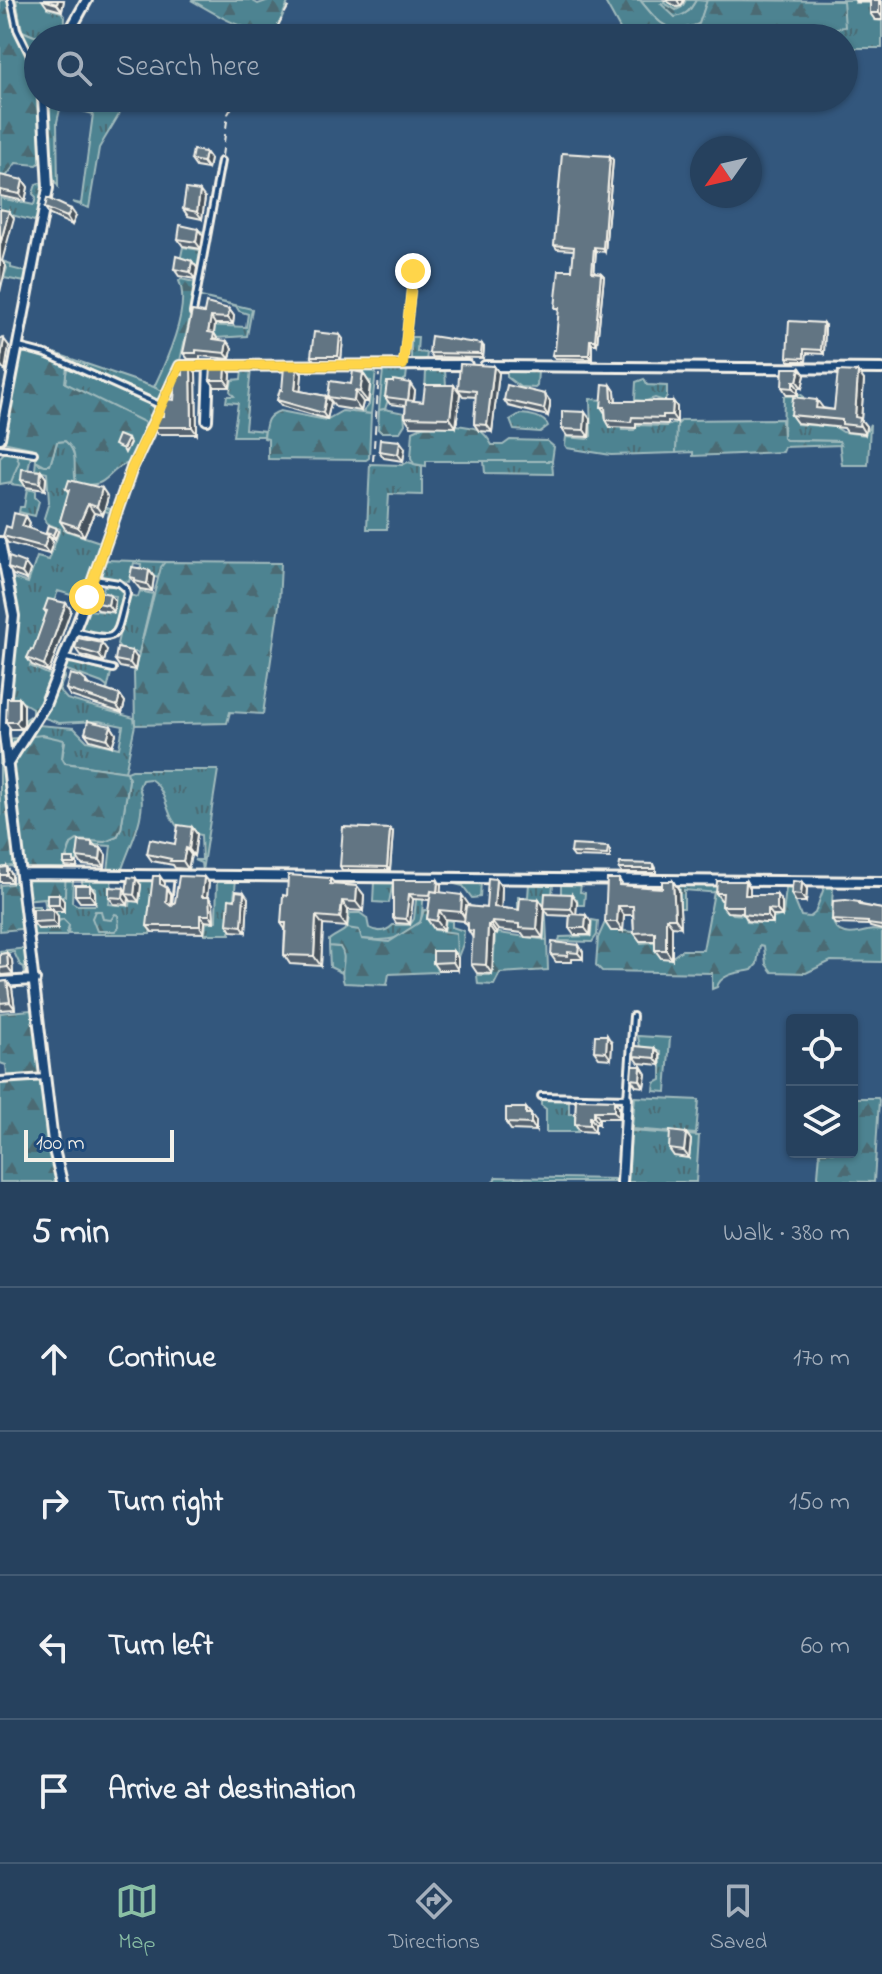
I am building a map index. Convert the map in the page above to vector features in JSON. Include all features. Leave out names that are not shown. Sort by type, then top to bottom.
[{"type":"street","points":[[74,24],[87,0]]},
{"type":"street","points":[[0,438],[48,188],[44,112]]},
{"type":"street","points":[[7,765],[40,714],[94,579],[132,468],[180,366],[882,369]]},
{"type":"street","points":[[207,420],[209,366]]},
{"type":"street","points":[[0,542],[14,616],[5,704],[7,765],[54,1150],[62,1182]]},
{"type":"street","points":[[22,874],[882,882]]},
{"type":"street","points":[[0,982],[35,980]]},
{"type":"street","points":[[622,1182],[627,1098]]},
{"type":"lane","points":[[11,0],[17,29],[24,43]]},
{"type":"lane","points":[[191,322],[221,161]]},
{"type":"lane","points":[[403,365],[413,271]]},
{"type":"lane","points":[[17,346],[46,354],[162,406]]},
{"type":"lane","points":[[180,366],[184,351]]},
{"type":"lane","points":[[0,448],[34,453]]},
{"type":"lane","points":[[74,631],[103,639],[109,639],[116,633],[126,589],[119,583],[94,579]]},
{"type":"lane","points":[[64,658],[113,669]]},
{"type":"lane","points":[[175,907],[178,876]]},
{"type":"lane","points":[[541,1096],[627,1098],[633,1016]]},
{"type":"lane","points":[[0,1080],[46,1077]]},
{"type":"path","points":[[279,24],[292,0]]},
{"type":"path","points":[[221,161],[229,112]]},
{"type":"path","points":[[373,461],[380,366]]},
{"type":"green space","points":[[0,0],[16,0],[24,32],[24,112],[47,112],[43,160],[37,165],[16,163],[0,185]]},
{"type":"green space","points":[[16,0],[47,0],[47,8],[61,12],[65,17],[65,24],[24,24],[22,31]]},
{"type":"green space","points":[[191,0],[251,0],[258,4],[269,0],[289,0],[279,24],[233,23]]},
{"type":"green space","points":[[604,0],[640,0],[663,24],[617,24]]},
{"type":"green space","points":[[640,0],[665,0],[681,6],[686,0],[682,7],[676,10],[664,3],[675,17],[689,11],[696,0],[707,1],[699,24],[663,24]]},
{"type":"green space","points":[[686,0],[696,0],[688,12],[675,17],[661,4],[676,10]]},
{"type":"green space","points":[[707,0],[843,1],[845,24],[699,24]]},
{"type":"green space","points":[[831,0],[874,3],[874,20],[882,21],[882,48],[858,48],[858,24],[830,24],[843,1]]},
{"type":"green space","points":[[47,112],[59,112],[58,186],[50,174]]},
{"type":"green space","points":[[86,112],[120,112],[99,148],[89,208],[72,202],[81,204],[93,114]]},
{"type":"green space","points":[[39,183],[45,184],[38,217],[34,221],[0,212],[0,198],[34,205],[36,197],[33,194]]},
{"type":"green space","points":[[196,232],[207,233],[200,267],[180,261],[183,247],[202,248],[204,237]]},
{"type":"green space","points":[[2,261],[11,264],[11,268],[27,272],[25,282],[4,278],[7,268]]},
{"type":"green space","points":[[181,279],[194,282],[197,287],[179,365],[164,392],[154,387],[180,319]]},
{"type":"green space","points":[[201,297],[252,309],[247,336],[215,338],[205,325],[246,327],[248,314],[239,311],[236,306]]},
{"type":"green space","points":[[411,337],[418,337],[417,352],[427,353],[426,361],[411,359]]},
{"type":"green space","points":[[27,352],[67,366],[65,383],[148,424],[132,462],[101,482],[87,485],[76,483],[74,455],[65,441],[57,442],[50,465],[36,460],[36,449],[3,442],[18,355]]},
{"type":"green space","points":[[51,352],[154,387],[164,392],[158,400]]},
{"type":"green space","points":[[67,366],[155,406],[149,428],[65,383]]},
{"type":"green space","points":[[251,369],[245,429],[265,431],[264,436],[233,436],[238,403],[226,402],[227,396],[234,396],[230,391],[232,380],[241,379],[242,370]]},
{"type":"green space","points":[[429,369],[445,369],[446,386],[424,408],[426,372]]},
{"type":"green space","points":[[357,370],[376,371],[371,414],[362,413],[369,405],[371,381],[360,379],[354,374]]},
{"type":"green space","points":[[383,370],[407,370],[406,379],[393,385],[385,409],[379,410]]},
{"type":"green space","points":[[507,370],[538,371],[537,386],[520,387],[507,377]]},
{"type":"green space","points":[[644,379],[647,385],[667,386],[664,401],[655,398],[635,400],[636,382]]},
{"type":"green space","points":[[800,394],[804,404],[797,404],[797,424],[835,427],[843,432],[865,435],[870,424],[868,465],[842,465],[839,441],[783,438],[784,396]]},
{"type":"green space","points":[[590,399],[617,401],[622,430],[634,430],[638,425],[666,426],[679,422],[676,453],[611,455],[567,448],[566,437],[587,439],[591,436]]},
{"type":"green space","points":[[379,410],[404,413],[405,424],[400,432],[381,432],[378,429]]},
{"type":"green space","points":[[280,411],[326,420],[342,411],[371,414],[369,458],[268,459],[268,439],[264,438],[266,425],[271,415]]},
{"type":"green space","points":[[520,414],[540,418],[548,426],[540,432],[514,430],[510,420]]},
{"type":"green space","points":[[782,419],[783,438],[786,440],[839,441],[841,445],[784,447],[782,452],[693,456],[693,452],[676,453],[677,425],[682,420]]},
{"type":"green space","points":[[456,425],[477,429],[492,445],[503,445],[510,440],[547,441],[554,447],[552,461],[426,461],[426,466],[414,464],[411,458],[413,431],[422,427]]},
{"type":"green space","points":[[65,441],[76,460],[73,499],[114,510],[111,518],[108,517],[109,512],[72,505],[64,530],[103,543],[84,599],[58,591],[30,666],[52,676],[40,708],[25,732],[26,719],[32,715],[32,708],[19,700],[9,703],[10,577],[28,583],[37,557],[49,560],[60,529],[46,523],[44,518],[49,502],[47,473],[35,470],[36,460],[39,464],[50,465],[57,442]]},
{"type":"green space","points":[[5,452],[16,454],[19,462],[11,482],[0,484],[0,457]]},
{"type":"green space","points":[[13,453],[31,455],[25,486],[9,484],[16,454]]},
{"type":"green space","points":[[484,461],[552,461],[553,474],[485,473]]},
{"type":"green space","points":[[408,462],[422,466],[422,495],[389,494],[387,529],[367,529],[370,464],[402,465]]},
{"type":"green space","points":[[27,489],[35,491],[39,501],[35,516],[19,512],[20,507],[24,507]]},
{"type":"green space","points":[[105,560],[165,562],[158,578],[140,572],[141,564],[134,563],[129,582],[101,578]]},
{"type":"green space","points":[[165,562],[281,563],[279,605],[263,714],[230,712],[227,723],[135,725],[134,673],[161,567]]},
{"type":"green space","points":[[104,586],[116,586],[123,593],[114,632],[107,637],[80,629],[88,610],[114,613],[116,596],[101,594]]},
{"type":"green space","points":[[140,591],[153,594],[139,653],[120,649],[117,644],[129,595],[138,597]]},
{"type":"green space","points":[[73,663],[111,673],[105,700],[107,687],[102,683],[64,669]]},
{"type":"green space","points":[[63,673],[65,676],[59,690],[67,699],[134,718],[125,772],[65,763],[62,758],[65,742],[30,736],[38,725],[74,728],[87,741],[119,748],[123,726],[99,721],[59,723],[45,718],[44,714]]},
{"type":"green space","points":[[42,735],[64,740],[62,758],[65,763],[127,772],[129,780],[117,837],[105,842],[77,840],[71,844],[66,858],[65,896],[24,900],[25,906],[39,906],[37,927],[55,929],[63,919],[69,925],[66,936],[32,936],[30,928],[0,931],[0,885],[15,881],[14,868],[0,868],[0,743],[8,739]]},
{"type":"green space","points":[[218,770],[202,871],[201,863],[194,860],[202,860],[201,835],[181,830],[160,790],[150,779],[142,780],[139,787],[140,817],[122,869],[108,871],[111,846],[82,844],[77,861],[66,861],[71,844],[77,840],[105,842],[117,837],[129,780],[127,772]]},
{"type":"green space","points":[[65,877],[73,880],[72,902],[77,905],[96,905],[95,888],[86,888],[82,877],[112,878],[109,904],[130,906],[134,879],[156,881],[150,934],[68,934],[69,925],[63,919],[59,921],[57,915],[47,915],[44,898],[65,896]]},
{"type":"green space","points":[[217,880],[236,880],[230,934],[205,934],[206,923],[216,921]]},
{"type":"green space","points":[[457,880],[481,881],[480,897],[472,898],[463,886],[455,884]]},
{"type":"green space","points":[[374,881],[393,882],[389,903],[373,902]]},
{"type":"green space","points":[[418,882],[425,882],[421,922],[405,933],[387,940],[372,940],[362,939],[359,931],[347,928],[350,913],[360,913],[367,918],[369,928],[376,931],[393,925],[410,925],[414,919]]},
{"type":"green space","points":[[529,883],[553,884],[552,895],[545,901],[547,940],[544,940],[544,925],[518,914],[518,897],[528,897]]},
{"type":"green space","points":[[667,883],[719,885],[719,893],[684,890],[684,908],[679,908],[680,890],[670,888]]},
{"type":"green space","points":[[561,884],[581,884],[580,892],[585,893],[584,905],[578,905],[577,899],[561,897]]},
{"type":"green space","points":[[825,885],[833,888],[835,927],[847,934],[882,931],[882,962],[831,961],[806,973],[772,972],[766,964],[764,946],[760,945],[757,964],[752,970],[727,976],[712,989],[712,973],[602,971],[596,965],[598,938],[606,920],[613,929],[638,933],[641,943],[657,942],[671,958],[682,950],[703,950],[714,892],[719,893],[726,902],[726,908],[733,914],[746,915],[747,922],[759,923],[783,915],[786,888],[794,890],[801,916],[810,917],[815,913]]},
{"type":"green space","points":[[424,910],[434,911],[434,930],[456,933],[457,954],[436,972],[389,974],[387,985],[344,983],[343,951],[340,947],[329,946],[329,940],[347,928],[359,930],[362,939],[389,942],[420,922]]},
{"type":"green space","points":[[95,911],[101,911],[103,919],[111,920],[115,914],[118,915],[119,927],[115,931],[97,931],[92,918]]},
{"type":"green space","points":[[446,920],[452,921],[452,927],[464,931],[458,957],[453,958],[444,931]]},
{"type":"green space","points":[[592,920],[598,921],[597,935],[592,942],[559,941],[560,937],[591,936]]},
{"type":"green space","points":[[499,933],[547,940],[548,970],[500,973],[494,985],[478,984],[477,975],[491,975],[493,972],[495,936]]},
{"type":"green space","points":[[329,946],[340,947],[344,953],[342,973],[330,967]]},
{"type":"green space","points":[[27,948],[29,974],[25,975],[24,967],[14,952],[0,954],[0,951]]},
{"type":"green space","points":[[34,1012],[59,1182],[0,1182],[0,1077],[7,1076],[6,1065],[0,1063],[0,1013]]},
{"type":"green space","points":[[638,1036],[670,1038],[666,1092],[654,1091],[655,1083],[661,1080],[661,1052],[640,1047]]},
{"type":"green space","points":[[635,1097],[699,1100],[696,1134],[632,1129]]},
{"type":"green space","points":[[858,1098],[878,1098],[874,1182],[822,1181],[818,1176],[820,1158],[858,1158]]},
{"type":"green space","points":[[541,1100],[569,1101],[569,1114],[579,1114],[578,1132],[546,1132],[546,1109],[541,1105]]},
{"type":"green space","points":[[631,1131],[699,1136],[696,1182],[628,1182]]},
{"type":"green space","points":[[496,1177],[618,1179],[618,1182],[493,1182]]},
{"type":"building","points":[[870,0],[879,0],[879,13],[870,13]]},
{"type":"building","points":[[193,150],[205,152],[203,162],[191,160]]},
{"type":"building","points":[[562,153],[610,156],[603,248],[594,247],[592,272],[601,273],[595,340],[590,340],[589,355],[552,355],[559,308],[555,308],[559,270],[572,270],[574,247],[554,245]]},
{"type":"building","points":[[0,175],[23,180],[20,194],[0,190]]},
{"type":"building","points":[[186,189],[200,191],[197,212],[183,209]]},
{"type":"building","points":[[47,198],[71,209],[67,217],[45,208]]},
{"type":"building","points":[[0,209],[9,211],[0,245]]},
{"type":"building","points":[[180,225],[198,229],[196,242],[178,239]]},
{"type":"building","points":[[176,256],[192,261],[190,272],[174,269]]},
{"type":"building","points":[[206,303],[229,309],[228,318],[211,317],[208,332],[214,333],[213,339],[227,341],[225,353],[196,350],[196,353],[183,353],[192,311],[204,313]]},
{"type":"building","points":[[789,321],[823,323],[821,350],[804,349],[804,358],[787,357]]},
{"type":"building","points":[[314,332],[340,335],[338,356],[311,356]]},
{"type":"building","points":[[431,336],[482,344],[481,354],[429,353]]},
{"type":"building","points":[[0,338],[4,339],[0,363]]},
{"type":"building","points":[[460,364],[494,366],[487,425],[474,424],[476,391],[458,389]]},
{"type":"building","points":[[183,366],[191,366],[192,427],[153,427],[156,416],[163,416],[164,399],[174,400],[176,374],[183,375]]},
{"type":"building","points":[[211,367],[226,367],[225,380],[210,380]]},
{"type":"building","points":[[284,367],[297,368],[295,390],[326,396],[323,413],[277,400],[282,390]]},
{"type":"building","points":[[783,368],[800,368],[793,388],[782,387]]},
{"type":"building","points":[[353,371],[363,373],[360,392],[355,391],[354,401],[328,397],[330,381],[351,384]]},
{"type":"building","points":[[838,371],[858,372],[855,417],[860,418],[859,426],[842,424],[842,420],[791,415],[793,397],[817,400],[816,408],[834,410]]},
{"type":"building","points":[[387,382],[410,383],[408,400],[385,397]]},
{"type":"building","points":[[603,384],[611,385],[612,401],[673,401],[672,415],[663,415],[663,418],[632,417],[631,422],[606,420],[605,407],[601,407]]},
{"type":"building","points":[[425,385],[454,385],[450,418],[405,417],[406,400],[423,402]]},
{"type":"building","points":[[507,385],[545,394],[544,409],[504,400]]},
{"type":"building","points":[[562,411],[585,412],[584,430],[562,429]]},
{"type":"building","points":[[118,435],[128,439],[123,449],[114,445]]},
{"type":"building","points":[[380,439],[400,441],[398,454],[379,451]]},
{"type":"building","points":[[22,469],[41,471],[40,483],[21,480]]},
{"type":"building","points":[[69,480],[102,488],[97,507],[88,504],[78,527],[60,521]]},
{"type":"building","points":[[14,513],[26,516],[22,526],[48,535],[44,547],[3,536],[6,526],[11,528]]},
{"type":"building","points":[[48,525],[56,528],[53,535],[46,533]]},
{"type":"building","points":[[9,557],[25,563],[22,573],[8,568]]},
{"type":"building","points":[[132,567],[149,570],[147,584],[130,577]]},
{"type":"building","points":[[95,591],[110,594],[108,605],[93,602]]},
{"type":"building","points":[[48,599],[66,603],[44,665],[27,658],[47,611],[44,610]]},
{"type":"building","points":[[78,638],[102,643],[99,655],[75,648]]},
{"type":"building","points":[[117,648],[132,651],[130,663],[115,660]]},
{"type":"building","points":[[70,674],[81,677],[86,684],[120,695],[117,706],[66,689]]},
{"type":"building","points":[[7,698],[19,698],[19,718],[16,722],[6,722]]},
{"type":"building","points":[[88,721],[111,726],[107,739],[85,733]]},
{"type":"building","points":[[178,825],[192,827],[189,849],[186,848],[183,861],[170,861],[147,854],[150,839],[175,844]]},
{"type":"building","points":[[343,827],[390,829],[387,867],[340,866]]},
{"type":"building","points":[[79,841],[92,842],[92,846],[101,848],[100,860],[77,857]]},
{"type":"building","points":[[572,845],[608,847],[607,855],[571,853]]},
{"type":"building","points":[[64,859],[74,859],[74,864],[64,864]]},
{"type":"building","points":[[620,863],[654,864],[654,869],[619,869]]},
{"type":"building","points":[[7,867],[7,875],[0,875],[0,868]]},
{"type":"building","points":[[288,875],[330,878],[330,884],[357,886],[356,902],[342,901],[340,918],[316,916],[314,956],[284,955],[286,923],[281,923]]},
{"type":"building","points":[[153,876],[160,876],[160,884],[167,888],[166,902],[171,906],[175,902],[179,876],[204,877],[202,897],[209,897],[210,915],[200,915],[200,926],[147,926]]},
{"type":"building","points":[[128,877],[136,878],[134,895],[126,894]]},
{"type":"building","points":[[488,878],[496,879],[494,907],[519,910],[520,898],[539,899],[537,929],[492,922],[488,925],[486,965],[471,964],[473,931],[468,930],[468,923],[464,922],[466,906],[486,908]]},
{"type":"building","points":[[607,879],[619,879],[619,885],[662,888],[662,881],[673,881],[675,918],[666,918],[666,950],[655,950],[655,932],[634,933],[633,906],[618,906],[617,922],[605,922]]},
{"type":"building","points":[[393,880],[438,880],[437,892],[431,891],[430,895],[409,894],[406,919],[393,918]]},
{"type":"building","points":[[717,881],[746,881],[745,895],[777,895],[777,910],[768,909],[768,916],[760,916],[743,914],[743,906],[722,906],[723,893],[716,893]]},
{"type":"building","points":[[793,881],[802,882],[801,895],[791,894]]},
{"type":"building","points":[[75,885],[90,885],[90,895],[75,895]]},
{"type":"building","points":[[109,887],[124,888],[123,898],[109,897]]},
{"type":"building","points":[[236,891],[244,892],[242,926],[227,924],[229,899],[235,900]]},
{"type":"building","points":[[431,891],[462,895],[461,912],[439,910],[437,921],[427,919]]},
{"type":"building","points":[[545,893],[572,894],[571,909],[544,908]]},
{"type":"building","points":[[47,894],[59,894],[59,904],[47,904]]},
{"type":"building","points":[[846,900],[882,909],[882,926],[832,920],[833,901]]},
{"type":"building","points":[[33,909],[53,909],[53,921],[33,922]]},
{"type":"building","points":[[570,914],[586,915],[585,928],[569,928]]},
{"type":"building","points":[[552,942],[579,945],[578,953],[551,955]]},
{"type":"building","points":[[433,951],[453,951],[453,962],[433,963]]},
{"type":"building","points":[[7,953],[8,967],[0,968],[0,954]]},
{"type":"building","points":[[7,981],[10,1002],[0,1003],[0,982]]},
{"type":"building","points":[[595,1035],[607,1035],[606,1052],[594,1051]]},
{"type":"building","points":[[635,1046],[655,1048],[655,1058],[634,1056]]},
{"type":"building","points":[[632,1066],[641,1066],[640,1080],[631,1079]]},
{"type":"building","points":[[576,1099],[614,1100],[614,1111],[594,1111],[590,1125],[575,1124]]},
{"type":"building","points":[[506,1108],[526,1108],[526,1114],[531,1114],[531,1124],[506,1123]]},
{"type":"building","points":[[670,1131],[686,1133],[684,1151],[669,1149]]},
{"type":"route","points":[[87,597],[132,468],[180,366],[403,365],[413,271]]}]
